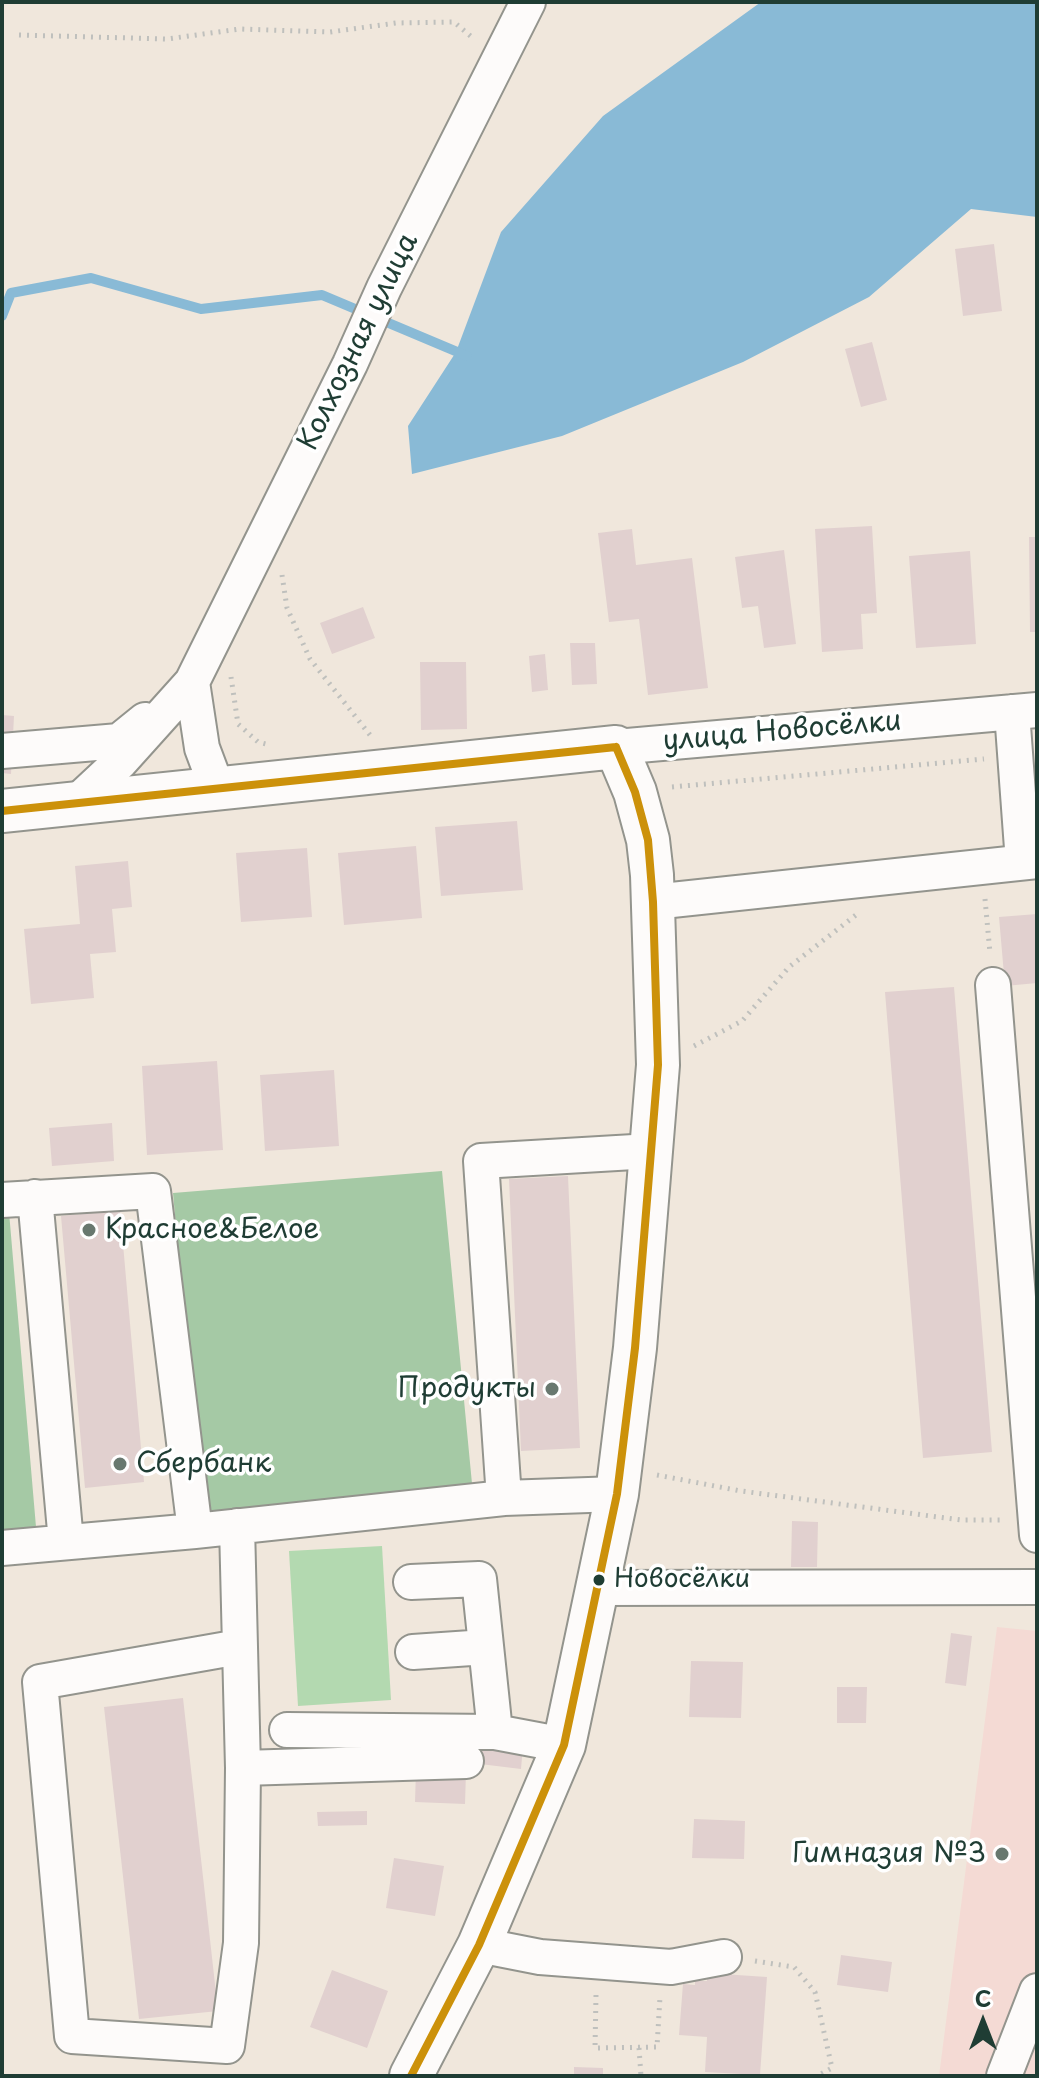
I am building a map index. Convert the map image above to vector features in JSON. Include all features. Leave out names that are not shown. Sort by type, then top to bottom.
[{"type":"main road","name":"улица Новосёлки","points":[[2,811],[616,747]]},
{"type":"main road","points":[[411,2076],[479,1945],[564,1745],[619,1481],[635,1348],[658,1065],[648,840],[635,792],[616,747]]},
{"type":"street","name":"Колхозная улица","points":[[76,803],[121,761],[192,682],[350,364],[384,288],[528,2]]},
{"type":"street","points":[[2,751],[119,741],[192,682]]},
{"type":"street","points":[[192,682],[202,748],[217,788]]},
{"type":"street","points":[[652,889],[1030,861],[1016,756],[1025,711]]},
{"type":"street","name":"улица Новосёлки","points":[[616,747],[1025,711]]},
{"type":"street","points":[[993,985],[1030,1358],[1036,1528]]},
{"type":"street","points":[[504,1498],[481,1161],[651,1151]]},
{"type":"street","points":[[66,1542],[18,1198],[153,1191],[195,1531]]},
{"type":"street","points":[[2,1548],[504,1498],[619,1481]]},
{"type":"street","points":[[237,1526],[243,1768],[241,1943],[227,2046],[72,2036],[40,1682],[239,1647]]},
{"type":"street","points":[[411,1582],[479,1579],[495,1732]]},
{"type":"street","points":[[599,1588],[1037,1587]]},
{"type":"street","points":[[413,1652],[486,1647]]},
{"type":"street","points":[[287,1730],[495,1732],[564,1745]]},
{"type":"street","points":[[243,1768],[466,1761]]},
{"type":"street","points":[[479,1945],[540,1957],[662,1967],[724,1957]]},
{"type":"street","points":[[1004,2076],[1037,1991]]},
{"type":"path","points":[[19,35],[167,39],[240,29],[330,32],[396,23],[454,22],[499,60]]},
{"type":"path","points":[[280,562],[287,608],[310,659],[367,733],[422,767]]},
{"type":"path","points":[[635,792],[1016,756]]},
{"type":"path","points":[[983,866],[993,985]]},
{"type":"path","points":[[658,1065],[742,1021],[789,967],[867,908]]},
{"type":"path","points":[[619,1481],[741,1491],[1036,1528]]},
{"type":"path","points":[[724,1957],[794,1967],[815,1992],[834,2076]]},
{"type":"path","points":[[597,1962],[595,2048],[657,2047],[662,1967]]},
{"type":"path","points":[[639,2048],[641,2076]]},
{"type":"path","points":[[817,2076],[832,2068]]},
{"type":"shaded area","name":"Гимназия №3","points":[[997,1627],[1037,1631],[1037,2076],[939,2076]]},
{"type":"green space","points":[[442,1171],[473,1494],[202,1516],[173,1193]]},
{"type":"green space","points":[[9,1212],[36,1527],[2,1530],[2,1213]]},
{"type":"green space","points":[[382,1546],[391,1700],[298,1706],[289,1551]]},
{"type":"water","points":[[761,2],[1037,2],[1037,217],[971,209],[869,297],[743,362],[562,436],[412,474],[408,426],[456,352],[501,232],[603,116]]},
{"type":"building","points":[[994,244],[1002,311],[963,316],[955,249]]},
{"type":"building","points":[[872,342],[887,400],[861,407],[845,349]]},
{"type":"building","points":[[872,526],[877,613],[861,614],[863,649],[822,652],[815,529]]},
{"type":"building","points":[[632,529],[636,565],[692,558],[708,688],[648,695],[639,619],[609,622],[598,533]]},
{"type":"building","points":[[1029,537],[1037,537],[1037,632],[1030,632]]},
{"type":"building","points":[[784,550],[796,644],[764,648],[758,606],[742,608],[735,557]]},
{"type":"building","points":[[970,551],[976,644],[916,648],[909,556]]},
{"type":"building","points":[[363,607],[375,638],[332,654],[320,623]]},
{"type":"building","points":[[570,643],[595,643],[597,684],[572,685]]},
{"type":"building","points":[[545,654],[548,690],[532,692],[529,656]]},
{"type":"building","points":[[420,662],[466,662],[467,729],[421,730]]},
{"type":"building","points":[[2,715],[14,716],[11,774],[2,773]]},
{"type":"building","points":[[517,821],[523,890],[441,896],[435,827]]},
{"type":"building","points":[[416,846],[422,918],[344,925],[338,853]]},
{"type":"building","points":[[307,848],[312,917],[241,922],[236,853]]},
{"type":"building","points":[[128,861],[132,907],[112,909],[116,952],[90,954],[94,998],[31,1004],[24,929],[80,924],[75,866]]},
{"type":"building","points":[[1037,914],[1037,983],[1005,986],[999,917]]},
{"type":"building","points":[[954,987],[992,1452],[923,1458],[885,992]]},
{"type":"building","points":[[217,1061],[223,1150],[147,1155],[142,1066]]},
{"type":"building","points":[[334,1070],[339,1146],[265,1151],[260,1075]]},
{"type":"building","points":[[112,1123],[114,1161],[52,1166],[49,1128]]},
{"type":"building","points":[[568,1176],[580,1448],[521,1451],[509,1179]]},
{"type":"building","points":[[120,1210],[144,1482],[85,1488],[61,1216]]},
{"type":"building","points":[[792,1521],[818,1522],[817,1567],[791,1567]]},
{"type":"building","points":[[951,1633],[972,1636],[966,1686],[945,1683]]},
{"type":"building","points":[[691,1661],[743,1662],[741,1718],[689,1717]]},
{"type":"building","points":[[837,1687],[867,1687],[866,1723],[837,1723]]},
{"type":"building","points":[[183,1698],[218,2011],[139,2019],[104,1707]]},
{"type":"building","points":[[475,1740],[523,1746],[521,1769],[472,1763]]},
{"type":"building","points":[[416,1770],[466,1772],[465,1804],[415,1802]]},
{"type":"building","points":[[367,1811],[367,1825],[318,1826],[317,1812]]},
{"type":"building","points":[[694,1819],[745,1821],[744,1859],[692,1858]]},
{"type":"building","points":[[394,1858],[444,1866],[435,1916],[386,1908]]},
{"type":"building","points":[[841,1955],[892,1962],[888,1992],[837,1985]]},
{"type":"building","points":[[332,1970],[388,1991],[367,2048],[310,2027]]},
{"type":"building","points":[[707,1973],[767,1977],[760,2075],[705,2072],[707,2037],[679,2035],[683,1984],[695,1985],[695,1981],[707,1981]]},
{"type":"building","points":[[574,2067],[603,2068],[603,2076],[574,2076]]},
{"type":"waterway","points":[[2,316],[11,293],[91,278],[201,309],[322,295],[467,356]]},
{"type":"transit line","points":[[2,811],[616,747]]},
{"type":"transit line","points":[[411,2076],[479,1945],[564,1745],[617,1494],[635,1348],[658,1065],[648,840],[635,792],[616,747]]},
{"type":"place","name":"Красное&Белое","points":[[89,1230]]},
{"type":"place","name":"Продукты","points":[[552,1389]]},
{"type":"place","name":"Сбербанк","points":[[120,1464]]},
{"type":"place","name":"Новосёлки","points":[[599,1580]]},
{"type":"place","name":"Гимназия №3","points":[[1002,1854]]}]
